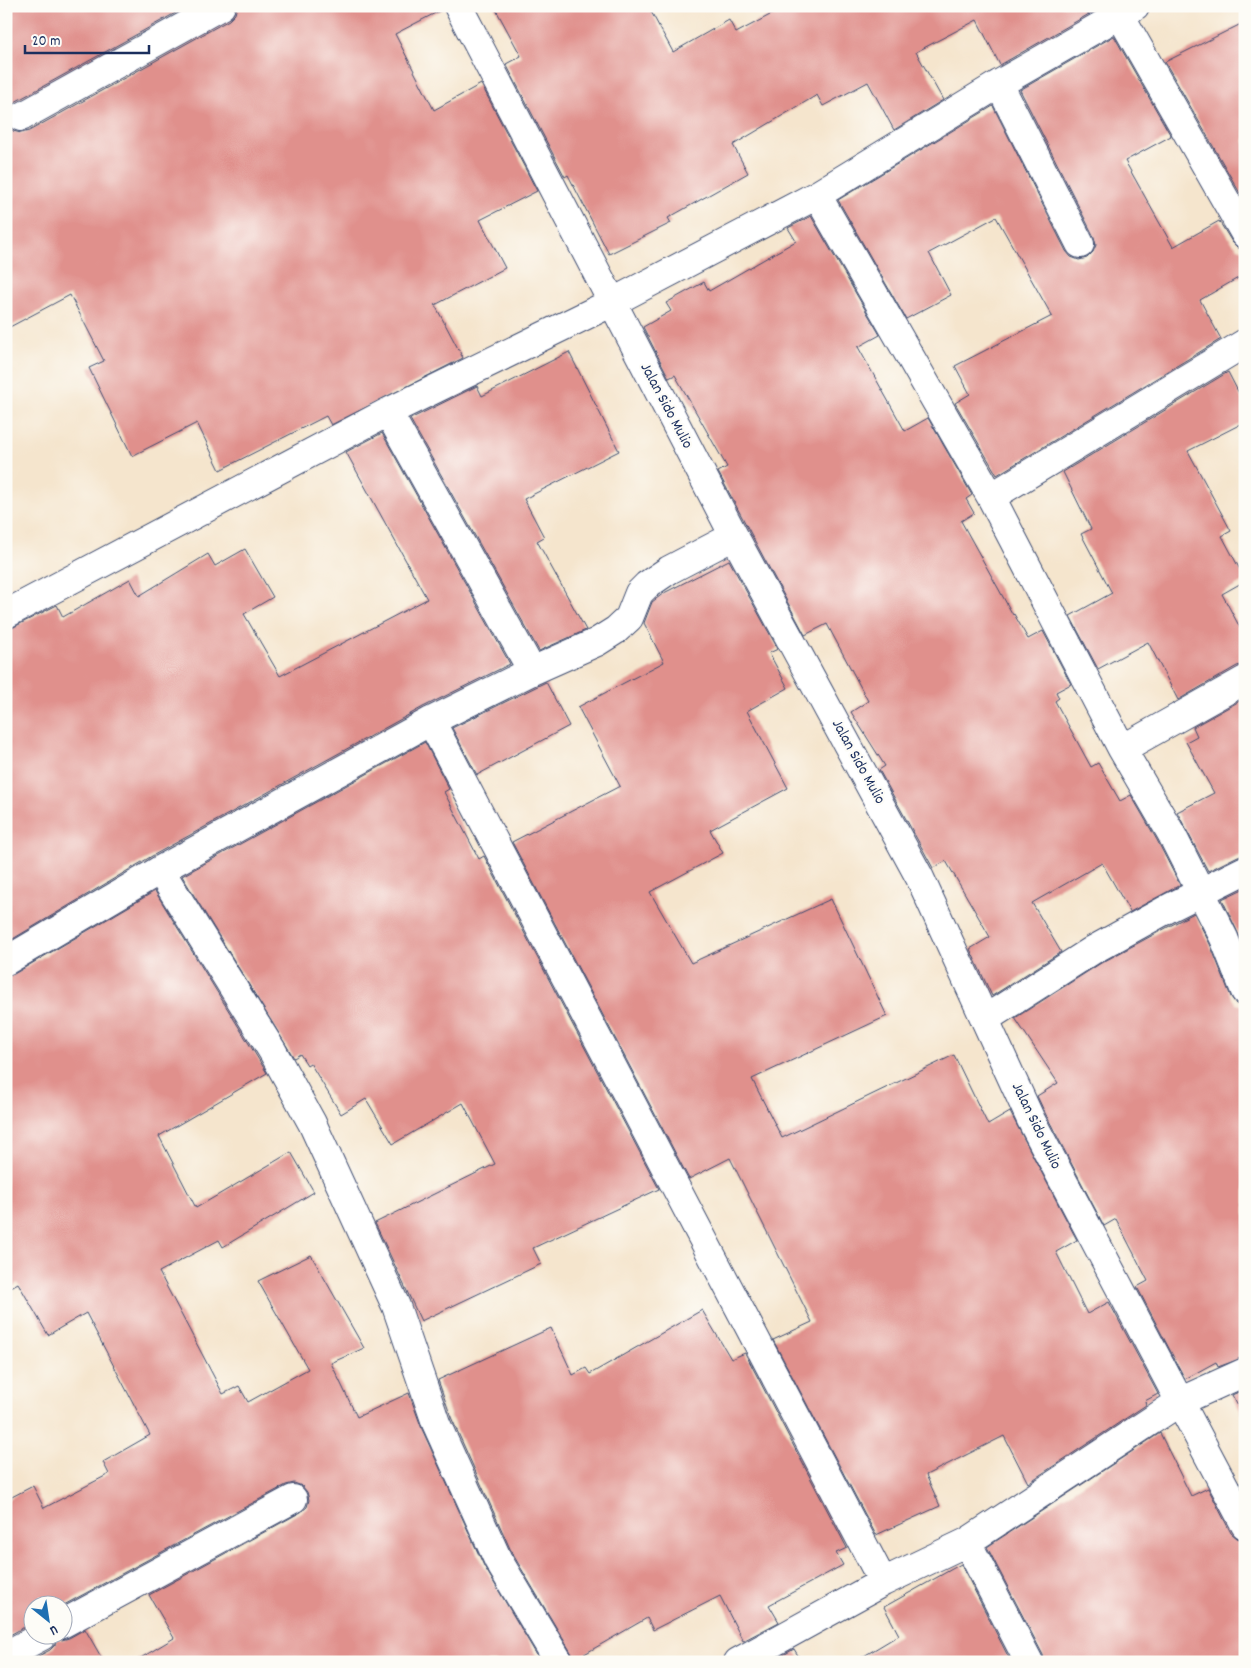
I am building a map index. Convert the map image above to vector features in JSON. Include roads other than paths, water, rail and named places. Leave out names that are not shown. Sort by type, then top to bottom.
[{"type":"street","points":[[21,117],[220,6]]},
{"type":"street","name":"Jalan Sido Mulio","points":[[458,6],[734,536],[920,878],[1031,1120],[1245,1524]]},
{"type":"street","points":[[6,614],[388,412],[612,303],[817,195],[999,84],[1127,11],[1245,234]]},
{"type":"street","points":[[999,84],[1080,244]]},
{"type":"street","points":[[817,195],[991,496],[1122,749],[1171,833],[1224,938],[1245,991]]},
{"type":"street","points":[[991,496],[1245,343]]},
{"type":"street","points":[[388,412],[532,671]]},
{"type":"street","points":[[6,960],[160,870],[431,721],[532,671],[597,642],[616,630],[629,618],[639,593],[647,585],[669,570],[734,536]]},
{"type":"street","points":[[1122,749],[1245,680]]},
{"type":"street","points":[[431,721],[883,1582]]},
{"type":"street","points":[[160,870],[273,1052],[312,1123],[396,1306],[436,1423],[494,1552],[559,1662]]},
{"type":"street","points":[[985,1019],[1093,950],[1245,870]]},
{"type":"street","points":[[738,1662],[883,1582],[967,1542],[1181,1401],[1245,1372]]},
{"type":"street","points":[[72,1619],[293,1499]]},
{"type":"street","points":[[967,1542],[1029,1662]]},
{"type":"street","points":[[6,1655],[23,1646]]}]
